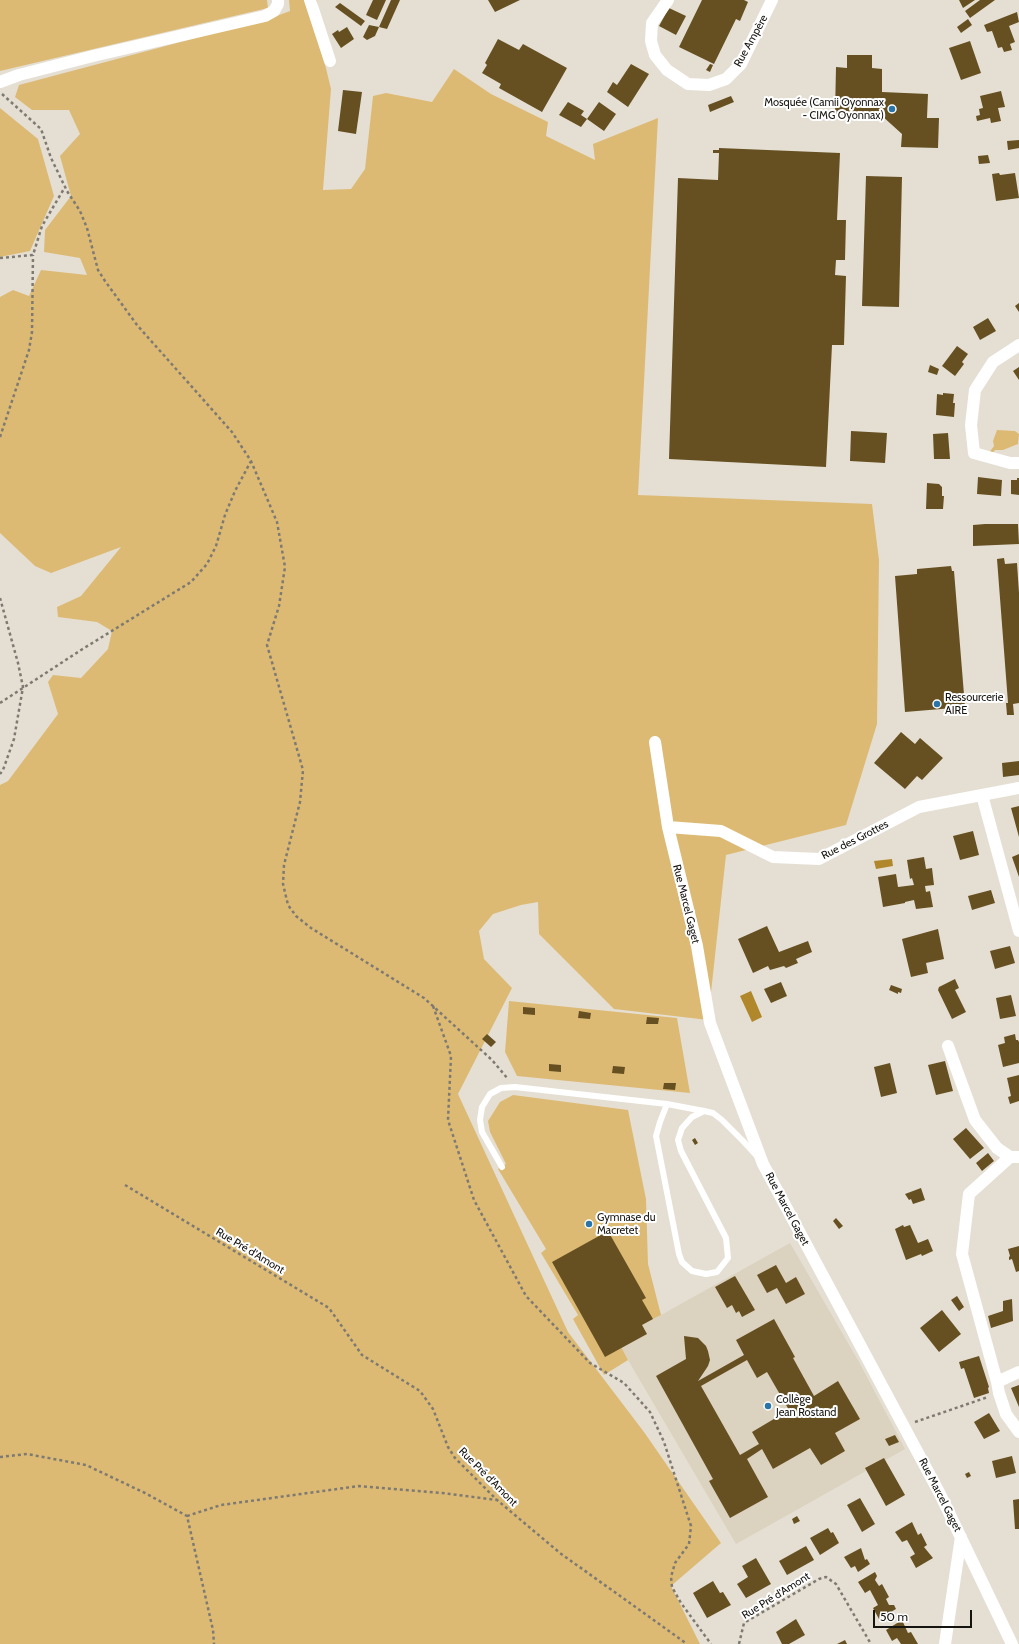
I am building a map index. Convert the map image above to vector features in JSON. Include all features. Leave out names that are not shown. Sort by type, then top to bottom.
[{"type":"street","points":[[0,82],[19,75],[93,56],[265,16],[274,11],[278,4],[278,0]]},
{"type":"street","points":[[310,0],[330,61]]},
{"type":"street","name":"Rue Ampère","points":[[668,0],[652,23],[651,41],[655,55],[667,70],[688,84],[709,85],[726,80],[741,64],[772,0]]},
{"type":"street","points":[[1019,345],[993,362],[975,390],[971,425],[974,453],[1010,463],[1019,463]]},
{"type":"street","name":"Rue Marcel Gaget","points":[[655,742],[668,828],[697,946],[710,1024],[763,1164],[961,1537],[1012,1644]]},
{"type":"street","name":"Rue des Grottes","points":[[668,828],[721,831],[773,857],[819,859],[918,807],[1019,788]]},
{"type":"street","points":[[982,795],[1019,931]]},
{"type":"street","points":[[948,1046],[975,1120],[997,1148],[1015,1157],[969,1194],[962,1254],[1006,1414],[1019,1432]]},
{"type":"street","points":[[998,1388],[1019,1372]]},
{"type":"street","points":[[945,1644],[961,1537]]},
{"type":"lane","points":[[502,1167],[482,1132],[480,1120],[482,1107],[490,1094],[501,1088],[515,1087],[667,1104],[713,1113],[743,1141],[763,1164]]},
{"type":"lane","points":[[667,1104],[656,1136],[678,1254],[682,1262],[692,1271],[706,1274],[717,1272],[728,1258],[726,1238],[681,1151],[678,1140],[682,1128],[692,1116],[704,1111]]},
{"type":"path","points":[[0,92],[41,129],[51,158],[65,187],[80,211],[87,228],[98,270],[137,325],[232,432],[252,461],[277,522],[285,567],[279,606],[267,645],[303,770],[300,802],[284,865],[283,884],[288,905],[296,916],[311,928],[424,998],[492,1060],[515,1087]]},
{"type":"path","points":[[0,437],[29,350],[32,332],[33,255],[42,226],[65,187]]},
{"type":"path","points":[[0,258],[33,255]]},
{"type":"path","points":[[0,703],[23,687],[191,582],[207,564],[216,546],[230,503],[252,461]]},
{"type":"path","points":[[0,598],[23,687],[14,739],[3,770],[0,774]]},
{"type":"path","points":[[433,1006],[451,1056],[448,1120],[474,1200],[526,1296],[590,1363],[624,1382],[650,1412],[664,1442],[691,1526],[689,1544],[675,1563],[671,1576],[672,1587],[681,1603],[711,1644]]},
{"type":"path","name":"Rue Pré d'Amont","points":[[125,1185],[329,1308],[362,1355],[420,1392],[433,1409],[448,1447],[455,1458],[497,1500],[560,1552],[687,1644]]},
{"type":"path","points":[[903,1426],[998,1388]]},
{"type":"path","points":[[0,1457],[27,1454],[86,1465],[145,1493],[187,1516],[221,1505],[359,1486],[442,1493],[497,1500]]},
{"type":"path","points":[[187,1516],[213,1630],[214,1644]]},
{"type":"path","name":"Rue Pré d'Amont","points":[[738,1644],[744,1623],[819,1579],[826,1577],[836,1584],[871,1644]]},
{"type":"shaded area","points":[[0,0],[267,0],[268,8],[0,71]]},
{"type":"shaded area","points":[[289,0],[317,0],[323,56],[331,89],[323,190],[351,189],[365,169],[373,96],[386,93],[432,102],[454,69],[491,94],[548,122],[546,136],[595,160],[593,144],[658,118],[638,495],[872,504],[879,560],[877,724],[846,825],[726,855],[708,1020],[614,1009],[539,934],[538,902],[521,905],[493,914],[479,931],[484,959],[512,988],[458,1094],[568,1332],[644,1432],[721,1543],[671,1586],[700,1644],[0,1644],[0,785],[8,781],[58,714],[48,682],[53,675],[81,678],[108,649],[112,631],[97,622],[58,617],[57,607],[81,596],[121,547],[51,573],[35,566],[0,533],[0,297],[13,290],[29,296],[41,270],[87,275],[80,258],[44,252],[45,230],[71,196],[60,156],[80,134],[69,110],[32,110],[15,97],[19,85],[271,18],[290,11]]},
{"type":"shaded area","points":[[0,108],[38,139],[54,196],[30,251],[0,257]]},
{"type":"shaded area","points":[[997,430],[1015,431],[1019,434],[1018,444],[1003,450],[995,450],[992,454],[988,454],[994,446],[993,441]]},
{"type":"shaded area","points":[[892,859],[893,866],[876,869],[874,861]]},
{"type":"shaded area","points":[[751,991],[762,1017],[752,1022],[740,996]]},
{"type":"shaded area","points":[[509,1001],[677,1018],[690,1093],[517,1076],[505,1052]]},
{"type":"shaded area","name":"Gymnase du Macretet","points":[[513,1095],[628,1110],[646,1199],[648,1264],[661,1315],[616,1337],[628,1360],[604,1375],[573,1319],[578,1315],[541,1253],[546,1249],[498,1169],[506,1164],[490,1132],[488,1121],[500,1102]]},
{"type":"shaded area","name":"Collège Jean Rostand","points":[[790,1243],[859,1362],[905,1449],[736,1544],[616,1337],[661,1315]]},
{"type":"building","points":[[373,0],[386,0],[377,20],[366,15]]},
{"type":"building","points":[[391,0],[400,0],[387,29],[379,27]]},
{"type":"building","points":[[488,0],[520,0],[495,12]]},
{"type":"building","points":[[702,0],[744,0],[748,2],[740,21],[736,19],[714,64],[679,47]]},
{"type":"building","points":[[959,0],[975,0],[963,8]]},
{"type":"building","points":[[980,0],[995,0],[970,18],[965,11]]},
{"type":"building","points":[[340,3],[365,21],[361,26],[335,7]]},
{"type":"building","points":[[669,8],[686,16],[676,35],[659,26]]},
{"type":"building","points":[[1017,12],[1019,22],[1009,26],[1015,42],[1010,44],[1012,50],[1004,52],[1002,47],[998,48],[992,31],[987,32],[984,25]]},
{"type":"building","points":[[968,19],[972,25],[961,33],[957,27]]},
{"type":"building","points":[[369,25],[379,27],[375,36],[367,40],[363,37]]},
{"type":"building","points":[[347,27],[354,39],[341,48],[332,34]]},
{"type":"building","points":[[498,39],[519,50],[523,44],[567,68],[542,112],[499,88],[501,84],[482,73],[487,65],[485,63]]},
{"type":"building","points":[[970,41],[981,73],[961,80],[949,48]]},
{"type":"building","points":[[847,55],[872,55],[872,68],[882,69],[882,92],[928,94],[927,118],[939,118],[938,148],[901,147],[902,134],[881,115],[835,114],[836,67],[847,68]]},
{"type":"building","points":[[631,64],[649,74],[628,107],[607,92],[613,82],[617,85]]},
{"type":"building","points":[[710,64],[713,65],[710,72],[706,70]]},
{"type":"building","points":[[343,90],[362,92],[356,134],[338,131]]},
{"type":"building","points":[[1001,91],[1005,107],[998,108],[1001,121],[991,123],[990,118],[977,121],[976,116],[980,115],[979,109],[983,108],[980,96]]},
{"type":"building","points":[[731,96],[734,102],[710,112],[708,105]]},
{"type":"building","points":[[568,102],[584,111],[581,115],[587,119],[581,127],[559,115]]},
{"type":"building","points":[[599,102],[616,114],[604,131],[587,119]]},
{"type":"building","points":[[1019,140],[1019,148],[1008,150],[1007,141]]},
{"type":"building","points":[[719,148],[840,153],[837,220],[846,220],[845,260],[836,260],[835,275],[846,276],[844,345],[832,345],[826,467],[669,459],[678,178],[718,180],[719,153],[713,153],[713,150],[719,150]]},
{"type":"building","points":[[988,155],[990,163],[979,164],[978,156]]},
{"type":"building","points":[[999,173],[1000,175],[1015,173],[1019,198],[996,201],[992,174]]},
{"type":"building","points":[[866,176],[902,177],[899,307],[862,306]]},
{"type":"building","points":[[1019,303],[1019,312],[1015,306]]},
{"type":"building","points":[[988,318],[996,331],[980,340],[973,327]]},
{"type":"building","points":[[957,346],[968,354],[962,362],[964,364],[955,376],[942,366]]},
{"type":"building","points":[[930,365],[939,369],[937,375],[928,372]]},
{"type":"building","points":[[1019,367],[1019,380],[1013,371]]},
{"type":"building","points":[[943,393],[954,394],[954,417],[936,415],[937,394],[943,395]]},
{"type":"building","points":[[851,431],[887,433],[885,463],[850,461]]},
{"type":"building","points":[[948,433],[950,459],[934,459],[933,434]]},
{"type":"building","points":[[978,477],[1002,480],[1001,496],[977,494]]},
{"type":"building","points":[[1017,478],[1019,478],[1019,495],[1011,494],[1011,480],[1017,480]]},
{"type":"building","points":[[927,483],[939,484],[942,487],[942,496],[944,496],[943,509],[926,509]]},
{"type":"building","points":[[1018,524],[1019,544],[973,546],[973,525]]},
{"type":"building","points":[[1004,558],[1005,564],[1017,563],[1019,593],[1019,703],[1013,704],[1014,715],[1007,715],[1006,703],[1008,703],[997,559]]},
{"type":"building","points":[[951,566],[952,571],[954,571],[965,707],[905,712],[895,576],[917,574],[917,569]]},
{"type":"building","points":[[901,732],[915,744],[920,738],[943,758],[922,780],[917,776],[905,789],[874,763]]},
{"type":"building","points":[[1019,761],[1019,775],[1003,777],[1002,763]]},
{"type":"building","points":[[1019,806],[1019,837],[1011,808]]},
{"type":"building","points":[[973,831],[979,855],[960,860],[953,836]]},
{"type":"building","points":[[1019,854],[1019,877],[1012,857]]},
{"type":"building","points":[[924,857],[926,869],[932,868],[934,885],[925,886],[926,892],[930,891],[933,907],[916,909],[914,900],[883,907],[878,877],[896,874],[898,887],[914,885],[912,878],[910,879],[907,860]]},
{"type":"building","points":[[991,890],[995,903],[972,910],[968,896]]},
{"type":"building","points":[[767,926],[779,952],[808,941],[812,952],[796,959],[798,963],[786,968],[784,966],[770,970],[768,966],[753,973],[738,939]]},
{"type":"building","points":[[938,929],[944,959],[926,963],[928,973],[911,977],[902,939]]},
{"type":"building","points":[[1010,946],[1015,963],[995,969],[990,951]]},
{"type":"building","points":[[955,979],[959,988],[955,990],[966,1012],[952,1019],[938,990],[939,987]]},
{"type":"building","points":[[781,982],[787,996],[771,1003],[764,989]]},
{"type":"building","points":[[891,985],[902,989],[901,993],[898,992],[898,994],[889,990]]},
{"type":"building","points":[[1011,995],[1016,1016],[1000,1019],[996,998]]},
{"type":"building","points":[[523,1007],[535,1008],[535,1015],[523,1014]]},
{"type":"building","points":[[579,1011],[591,1013],[590,1019],[578,1018]]},
{"type":"building","points":[[647,1017],[659,1018],[658,1024],[646,1024]]},
{"type":"building","points":[[487,1034],[496,1042],[491,1047],[482,1039]]},
{"type":"building","points":[[1015,1034],[1016,1040],[1019,1042],[1019,1063],[1003,1067],[998,1045],[1005,1043],[1004,1037]]},
{"type":"building","points":[[945,1061],[953,1091],[936,1095],[928,1065]]},
{"type":"building","points":[[890,1063],[897,1093],[881,1097],[874,1067]]},
{"type":"building","points":[[549,1064],[561,1065],[561,1072],[549,1071]]},
{"type":"building","points":[[613,1066],[625,1067],[624,1074],[612,1073]]},
{"type":"building","points":[[1019,1075],[1019,1101],[1010,1104],[1008,1097],[1011,1096],[1007,1078]]},
{"type":"building","points":[[664,1083],[676,1083],[675,1090],[663,1089]]},
{"type":"building","points":[[966,1128],[984,1148],[970,1159],[953,1139]]},
{"type":"building","points":[[695,1138],[698,1143],[695,1145],[692,1140]]},
{"type":"building","points":[[988,1153],[994,1161],[982,1171],[976,1163]]},
{"type":"building","points":[[921,1188],[925,1200],[913,1204],[911,1199],[909,1200],[905,1194]]},
{"type":"building","points":[[836,1218],[843,1226],[839,1229],[833,1221]]},
{"type":"building","points":[[903,1225],[904,1227],[910,1225],[918,1243],[928,1239],[933,1251],[922,1256],[921,1254],[906,1260],[895,1229]]},
{"type":"building","points":[[608,1231],[646,1298],[642,1300],[653,1319],[642,1325],[647,1334],[605,1357],[552,1262]]},
{"type":"building","points":[[1019,1246],[1019,1271],[1016,1272],[1012,1259],[1009,1260],[1010,1256],[1008,1249]]},
{"type":"building","points":[[776,1265],[786,1283],[796,1277],[805,1294],[786,1304],[777,1288],[767,1293],[757,1275]]},
{"type":"building","points":[[735,1276],[755,1310],[742,1317],[739,1311],[736,1313],[732,1305],[727,1308],[715,1287]]},
{"type":"building","points":[[957,1296],[964,1307],[959,1311],[951,1300]]},
{"type":"building","points":[[1012,1299],[1013,1321],[991,1328],[988,1316],[1003,1311],[1003,1301]]},
{"type":"building","points":[[942,1310],[961,1334],[939,1352],[920,1328]]},
{"type":"building","points":[[774,1319],[814,1396],[838,1381],[860,1419],[835,1433],[845,1451],[821,1465],[810,1448],[773,1469],[762,1449],[747,1459],[768,1497],[730,1518],[709,1481],[713,1479],[656,1376],[686,1359],[684,1336],[698,1338],[706,1346],[708,1351],[710,1360],[708,1366],[698,1381],[744,1355],[736,1340]],"holes":[[[747,1360],[757,1378],[767,1372],[789,1410],[752,1432],[759,1444],[740,1455],[701,1386]]]},
{"type":"building","points":[[979,1356],[989,1387],[989,1393],[974,1398],[964,1368],[961,1369],[959,1362]]},
{"type":"building","points":[[1019,1385],[1019,1407],[1011,1388]]},
{"type":"building","points":[[989,1413],[1000,1431],[984,1439],[974,1422]]},
{"type":"building","points":[[895,1435],[899,1442],[889,1446],[885,1439]]},
{"type":"building","points":[[1012,1456],[1016,1473],[996,1478],[992,1461]]},
{"type":"building","points":[[884,1458],[905,1495],[886,1506],[865,1468]]},
{"type":"building","points":[[969,1472],[971,1476],[967,1478],[965,1474]]},
{"type":"building","points":[[860,1498],[875,1524],[862,1532],[847,1505]]},
{"type":"building","points":[[1019,1499],[1019,1529],[1015,1529],[1013,1500]]},
{"type":"building","points":[[797,1516],[800,1521],[794,1524],[792,1519]]},
{"type":"building","points":[[912,1522],[918,1535],[921,1533],[927,1545],[924,1547],[933,1558],[916,1568],[910,1557],[915,1554],[907,1540],[902,1542],[895,1532]]},
{"type":"building","points":[[828,1528],[831,1533],[833,1532],[839,1543],[820,1555],[810,1538]]},
{"type":"building","points":[[806,1546],[814,1560],[787,1575],[779,1561]]},
{"type":"building","points":[[861,1548],[865,1560],[867,1559],[870,1564],[858,1572],[855,1566],[851,1568],[844,1557]]},
{"type":"building","points":[[756,1558],[771,1584],[746,1598],[737,1584],[748,1577],[742,1566]]},
{"type":"building","points":[[875,1572],[877,1576],[875,1580],[879,1586],[882,1584],[889,1597],[886,1599],[889,1605],[894,1605],[896,1609],[879,1619],[873,1608],[878,1605],[870,1590],[865,1593],[858,1582]]},
{"type":"building","points":[[713,1581],[720,1593],[723,1592],[731,1605],[707,1618],[693,1593]]},
{"type":"building","points":[[796,1619],[805,1635],[789,1644],[782,1644],[776,1632]]},
{"type":"building","points":[[902,1620],[908,1633],[911,1632],[918,1644],[901,1644],[897,1638],[892,1641],[886,1630]]},
{"type":"building","points":[[845,1640],[847,1644],[837,1644]]},
{"type":"place","name":"Mosquée (Camii Oyonnax - CIMG Oyonnax)","points":[[892,109]]},
{"type":"place","name":"Ressourcerie AIRE","points":[[937,704]]},
{"type":"place","name":"Gymnase du Macretet","points":[[589,1224]]},
{"type":"place","name":"Collège Jean Rostand","points":[[768,1406]]}]
